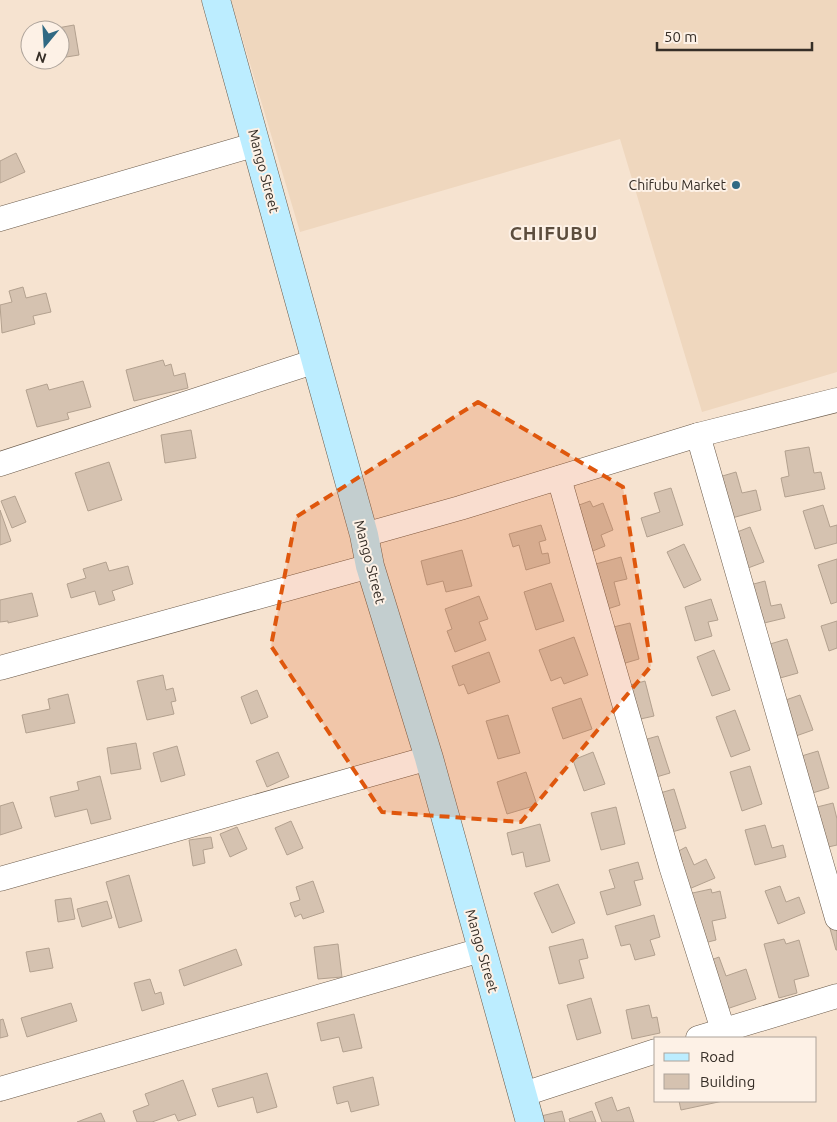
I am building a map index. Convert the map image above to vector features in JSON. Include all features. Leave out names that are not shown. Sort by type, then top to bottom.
[{"type":"main road","name":"Mango Street","points":[[216,0],[364,535],[370,566],[429,758],[481,950],[524,1094],[530,1122]]},
{"type":"street","points":[[0,219],[257,144]]},
{"type":"street","points":[[0,464],[316,361]]},
{"type":"street","points":[[364,535],[698,435],[837,400]]},
{"type":"street","points":[[698,435],[837,918]]},
{"type":"street","points":[[559,478],[671,866],[724,1030]]},
{"type":"street","points":[[0,668],[370,566]]},
{"type":"street","points":[[0,879],[429,758]]},
{"type":"street","points":[[0,1089],[481,950]]},
{"type":"street","points":[[701,1037],[837,996]]},
{"type":"street","points":[[524,1094],[654,1052]]},
{"type":"highlighted area","points":[[478,402],[623,487],[651,666],[521,822],[382,812],[271,646],[296,517]]},
{"type":"shaded area","name":"Chifubu Market","points":[[231,0],[837,0],[837,372],[702,412],[620,139],[300,232]]},
{"type":"building","points":[[74,25],[79,55],[70,56],[70,26]]},
{"type":"building","points":[[16,153],[25,172],[0,183],[0,161]]},
{"type":"building","points":[[23,287],[26,298],[46,293],[51,312],[33,316],[35,324],[2,333],[0,305],[12,302],[9,291]]},
{"type":"building","points":[[163,360],[165,366],[171,364],[174,376],[185,373],[188,388],[134,401],[126,370]]},
{"type":"building","points":[[83,381],[91,407],[67,413],[69,419],[37,427],[26,390],[47,384],[49,390]]},
{"type":"building","points":[[191,430],[196,458],[165,463],[161,435]]},
{"type":"building","points":[[809,447],[814,473],[821,472],[825,489],[785,497],[781,478],[789,476],[785,451]]},
{"type":"building","points":[[109,462],[122,500],[88,511],[75,473]]},
{"type":"building","points":[[736,472],[742,493],[756,490],[761,510],[721,521],[709,480]]},
{"type":"building","points":[[671,488],[683,525],[647,537],[641,518],[660,512],[654,493]]},
{"type":"building","points":[[15,496],[26,522],[12,528],[1,501]]},
{"type":"building","points":[[590,501],[593,507],[603,503],[613,530],[601,535],[605,546],[588,553],[571,508]]},
{"type":"building","points":[[823,505],[830,527],[837,525],[837,543],[815,549],[803,511]]},
{"type":"building","points":[[0,510],[11,541],[0,545]]},
{"type":"building","points":[[541,525],[546,540],[539,542],[542,554],[548,553],[550,563],[526,570],[519,545],[513,547],[509,534]]},
{"type":"building","points":[[750,527],[764,562],[740,571],[732,534]]},
{"type":"building","points":[[684,544],[701,580],[684,588],[667,552]]},
{"type":"building","points":[[462,550],[472,586],[446,592],[443,581],[427,585],[421,561]]},
{"type":"building","points":[[621,557],[627,579],[614,582],[620,605],[598,612],[585,567]]},
{"type":"building","points":[[837,559],[837,602],[831,604],[818,565]]},
{"type":"building","points":[[106,562],[109,571],[128,566],[133,584],[112,591],[115,600],[99,605],[95,591],[71,598],[67,584],[86,578],[83,569]]},
{"type":"building","points":[[765,581],[771,606],[781,604],[785,618],[760,624],[750,585]]},
{"type":"building","points":[[551,583],[564,621],[536,630],[524,592]]},
{"type":"building","points":[[32,593],[38,616],[8,623],[8,621],[0,622],[0,600]]},
{"type":"building","points":[[479,596],[488,619],[479,622],[486,640],[455,652],[447,631],[452,629],[445,609]]},
{"type":"building","points":[[711,599],[718,620],[708,622],[712,636],[695,641],[685,607]]},
{"type":"building","points":[[837,621],[837,648],[829,651],[821,626]]},
{"type":"building","points":[[630,623],[639,659],[622,664],[601,630]]},
{"type":"building","points":[[574,637],[588,675],[564,684],[561,677],[551,681],[539,650]]},
{"type":"building","points":[[787,639],[798,673],[773,680],[750,650]]},
{"type":"building","points":[[714,650],[730,690],[712,696],[697,657]]},
{"type":"building","points":[[489,652],[500,682],[468,694],[464,684],[459,686],[452,666]]},
{"type":"building","points":[[163,675],[166,690],[173,688],[176,701],[171,702],[174,714],[147,720],[137,681]]},
{"type":"building","points":[[645,681],[654,716],[636,720],[627,686]]},
{"type":"building","points":[[257,690],[268,717],[251,724],[241,697]]},
{"type":"building","points":[[68,694],[75,723],[26,733],[22,715],[50,709],[48,699]]},
{"type":"building","points":[[800,695],[813,730],[793,737],[780,702]]},
{"type":"building","points":[[581,698],[592,729],[563,739],[552,708]]},
{"type":"building","points":[[735,710],[750,750],[731,757],[716,717]]},
{"type":"building","points":[[508,715],[520,753],[498,759],[486,721]]},
{"type":"building","points":[[658,736],[670,773],[653,778],[640,741]]},
{"type":"building","points":[[136,743],[141,769],[111,774],[107,748]]},
{"type":"building","points":[[177,746],[185,775],[161,782],[153,753]]},
{"type":"building","points":[[818,751],[829,788],[806,795],[785,761]]},
{"type":"building","points":[[278,752],[289,777],[267,787],[256,761]]},
{"type":"building","points":[[593,752],[605,784],[584,791],[573,760]]},
{"type":"building","points":[[750,766],[762,804],[742,811],[730,772]]},
{"type":"building","points":[[526,772],[537,805],[507,814],[497,782]]},
{"type":"building","points":[[100,776],[111,819],[91,824],[87,809],[55,817],[50,797],[79,790],[77,782]]},
{"type":"building","points":[[674,789],[686,828],[665,834],[653,795]]},
{"type":"building","points":[[13,802],[22,828],[0,835],[0,806]]},
{"type":"building","points":[[833,803],[837,819],[837,845],[824,848],[813,808]]},
{"type":"building","points":[[616,807],[625,844],[601,850],[591,813]]},
{"type":"building","points":[[291,821],[303,848],[287,855],[275,828]]},
{"type":"building","points":[[540,824],[550,861],[526,867],[523,852],[512,855],[507,833]]},
{"type":"building","points":[[765,825],[772,848],[783,845],[786,857],[755,865],[745,830]]},
{"type":"building","points":[[237,827],[247,849],[230,857],[220,834]]},
{"type":"building","points":[[211,837],[213,848],[203,850],[205,863],[193,866],[189,840]]},
{"type":"building","points":[[686,847],[694,865],[706,859],[715,878],[689,889],[673,854]]},
{"type":"building","points":[[638,862],[643,879],[634,881],[641,905],[607,915],[600,892],[615,888],[609,870]]},
{"type":"building","points":[[129,875],[142,921],[119,928],[106,882]]},
{"type":"building","points":[[313,881],[324,912],[303,919],[301,914],[295,917],[290,903],[300,900],[296,887]]},
{"type":"building","points":[[558,884],[575,923],[552,933],[534,893]]},
{"type":"building","points":[[780,886],[786,902],[799,897],[805,913],[778,924],[765,891]]},
{"type":"building","points":[[711,889],[712,893],[720,891],[726,918],[712,921],[716,940],[700,944],[674,897]]},
{"type":"building","points":[[71,898],[75,919],[58,922],[55,900]]},
{"type":"building","points":[[107,901],[112,918],[82,927],[77,909]]},
{"type":"building","points":[[654,915],[660,937],[650,940],[655,955],[635,960],[630,944],[621,946],[615,926]]},
{"type":"building","points":[[837,923],[837,950],[836,950],[829,925]]},
{"type":"building","points":[[583,939],[588,958],[579,960],[584,978],[559,984],[549,947]]},
{"type":"building","points":[[784,939],[786,944],[799,940],[809,976],[794,980],[797,993],[779,998],[764,944]]},
{"type":"building","points":[[338,944],[342,977],[318,979],[314,947]]},
{"type":"building","points":[[49,948],[53,968],[30,972],[26,952]]},
{"type":"building","points":[[236,949],[242,965],[184,986],[179,970]]},
{"type":"building","points":[[719,957],[726,976],[746,969],[756,999],[712,1014],[695,966]]},
{"type":"building","points":[[150,979],[155,994],[161,992],[164,1004],[142,1011],[134,983]]},
{"type":"building","points":[[591,998],[601,1033],[577,1040],[567,1005]]},
{"type":"building","points":[[71,1003],[77,1021],[27,1037],[21,1018]]},
{"type":"building","points":[[649,1005],[652,1018],[657,1017],[660,1033],[632,1039],[626,1010]]},
{"type":"building","points":[[354,1014],[362,1048],[343,1052],[339,1037],[321,1041],[317,1023]]},
{"type":"building","points":[[3,1019],[8,1036],[0,1038],[0,1020]]},
{"type":"building","points":[[267,1073],[277,1107],[257,1113],[253,1097],[218,1107],[212,1089]]},
{"type":"building","points":[[373,1077],[379,1105],[351,1112],[348,1101],[337,1104],[333,1087]]},
{"type":"building","points":[[183,1080],[196,1115],[178,1121],[175,1114],[152,1122],[137,1122],[133,1111],[149,1105],[145,1094]]},
{"type":"building","points":[[612,1097],[617,1111],[629,1107],[634,1122],[602,1122],[595,1103]]},
{"type":"building","points":[[679,1102],[718,1102],[681,1110]]},
{"type":"building","points":[[562,1111],[565,1122],[543,1122],[541,1116]]},
{"type":"building","points":[[592,1111],[596,1122],[570,1122],[569,1119]]},
{"type":"building","points":[[101,1113],[105,1122],[77,1122]]},
{"type":"place","name":"Chifubu Market","points":[[736,185]]},
{"type":"district","name":"CHIFUBU","points":[[554,233]]}]
